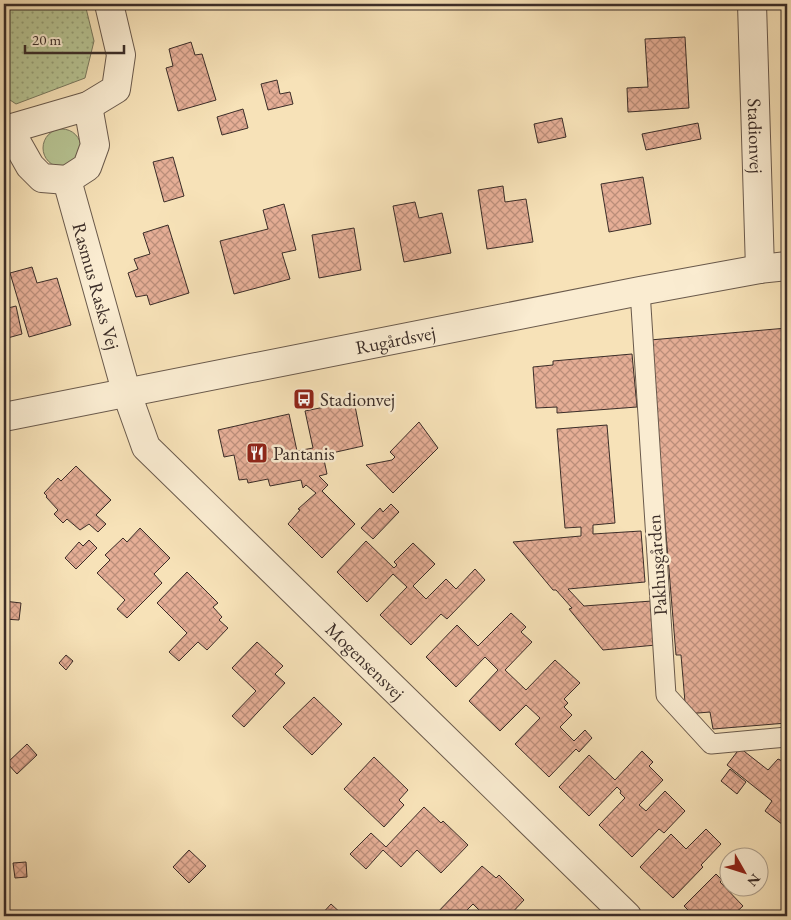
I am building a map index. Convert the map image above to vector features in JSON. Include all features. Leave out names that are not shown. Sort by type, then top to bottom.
[{"type":"street","points":[[88,106],[95,145],[87,167],[67,180],[42,178],[30,166],[6,128],[88,106],[116,89],[121,55],[109,4]]},
{"type":"street","name":"Stadionvej","points":[[752,4],[760,269]]},
{"type":"street","name":"Rasmus Rasks Vej","points":[[67,180],[126,392]]},
{"type":"street","name":"Rugårdsvej","points":[[4,417],[640,291],[760,269],[787,266]]},
{"type":"street","name":"Mogensensvej","points":[[126,392],[146,447],[627,916]]},
{"type":"lane","name":"Pakhusgården","points":[[640,291],[666,695],[710,744],[787,737]]},
{"type":"green space","points":[[4,4],[85,4],[94,41],[85,78],[16,104],[4,96]]},
{"type":"green space","points":[[62,129],[69,130],[75,135],[80,141],[80,155],[75,161],[69,166],[62,167],[55,166],[49,161],[44,155],[43,148],[44,141],[49,135],[55,130]]},
{"type":"building","points":[[623,4],[688,4],[688,9],[623,9]]},
{"type":"building","points":[[685,37],[689,108],[628,112],[627,88],[648,87],[645,39]]},
{"type":"building","points":[[191,42],[195,55],[202,54],[216,100],[178,111],[166,68],[173,66],[169,49]]},
{"type":"building","points":[[277,80],[280,94],[290,92],[293,104],[268,110],[261,84]]},
{"type":"building","points":[[243,109],[248,128],[222,135],[217,117]]},
{"type":"building","points":[[562,118],[566,137],[538,143],[534,124]]},
{"type":"building","points":[[698,123],[701,139],[646,150],[642,134]]},
{"type":"building","points":[[173,157],[184,196],[164,202],[153,162]]},
{"type":"building","points":[[643,177],[651,224],[609,232],[601,184]]},
{"type":"building","points":[[503,186],[505,202],[526,199],[533,242],[487,249],[478,190]]},
{"type":"building","points":[[415,202],[419,218],[442,213],[451,253],[404,262],[393,206]]},
{"type":"building","points":[[284,204],[296,250],[282,253],[290,279],[234,294],[220,241],[268,229],[263,210]]},
{"type":"building","points":[[168,225],[189,293],[150,305],[147,295],[136,297],[128,273],[138,269],[134,259],[150,254],[143,233]]},
{"type":"building","points":[[354,228],[361,270],[319,278],[312,235]]},
{"type":"building","points":[[32,267],[37,283],[57,278],[71,325],[29,337],[10,273]]},
{"type":"building","points":[[16,306],[22,334],[4,339],[4,309]]},
{"type":"building","points":[[787,328],[787,723],[713,729],[710,712],[686,714],[681,655],[676,655],[650,340]]},
{"type":"building","points":[[632,354],[637,407],[557,413],[557,407],[536,408],[533,367],[553,365],[553,361]]},
{"type":"building","points":[[354,401],[363,446],[323,455],[327,474],[319,476],[328,485],[322,491],[355,524],[322,558],[288,524],[300,510],[298,509],[316,493],[306,485],[303,488],[301,480],[270,486],[268,479],[248,483],[247,479],[239,480],[234,455],[224,457],[218,430],[289,414],[297,451],[313,448],[305,411]]},
{"type":"building","points":[[419,422],[438,448],[393,493],[366,465],[392,460],[395,457],[390,452]]},
{"type":"building","points":[[607,425],[615,523],[593,525],[593,534],[641,531],[645,582],[568,589],[584,606],[652,601],[656,645],[603,650],[569,609],[572,608],[556,590],[553,590],[513,542],[581,536],[581,527],[565,528],[557,429]]},
{"type":"building","points":[[76,466],[111,500],[96,515],[106,524],[98,532],[89,524],[80,530],[67,519],[63,523],[54,514],[58,510],[44,493],[58,478],[61,481]]},
{"type":"building","points":[[391,504],[399,512],[373,539],[361,528],[380,508],[383,512]]},
{"type":"building","points":[[140,528],[170,558],[154,574],[162,583],[127,618],[117,609],[125,600],[97,573],[110,560],[105,555],[123,538],[127,542]]},
{"type":"building","points":[[89,540],[97,548],[76,569],[65,558],[79,542],[83,546]]},
{"type":"building","points":[[366,541],[394,568],[397,565],[394,562],[413,543],[435,564],[413,586],[426,599],[446,579],[456,589],[475,569],[485,580],[447,619],[441,614],[411,645],[380,615],[407,587],[393,574],[367,602],[337,572]]},
{"type":"building","points":[[187,572],[218,603],[213,607],[222,617],[219,620],[228,628],[207,650],[198,642],[179,661],[169,652],[187,633],[157,603]]},
{"type":"building","points":[[4,601],[21,603],[19,620],[4,619]]},
{"type":"building","points":[[511,613],[526,627],[521,632],[532,642],[505,670],[526,690],[555,660],[580,683],[564,699],[568,703],[564,707],[572,715],[560,727],[574,741],[585,730],[592,738],[579,752],[576,749],[549,777],[515,744],[540,718],[526,705],[500,731],[469,701],[498,670],[485,657],[456,687],[426,657],[457,625],[478,646]]},
{"type":"building","points":[[257,642],[283,666],[275,674],[285,683],[244,727],[232,716],[256,691],[232,668]]},
{"type":"building","points":[[66,655],[73,661],[66,670],[59,663]]},
{"type":"building","points":[[314,697],[342,724],[312,755],[283,727]]},
{"type":"building","points":[[27,744],[37,755],[17,774],[7,763]]},
{"type":"building","points":[[740,748],[768,770],[778,759],[787,763],[787,828],[765,811],[772,801],[727,765]]},
{"type":"building","points":[[642,751],[653,762],[649,766],[663,780],[639,805],[646,811],[665,791],[685,811],[664,833],[659,829],[632,857],[599,825],[625,798],[617,787],[589,816],[559,787],[589,755],[615,780]]},
{"type":"building","points":[[374,757],[408,790],[399,800],[404,805],[384,827],[344,789]]},
{"type":"building","points":[[730,769],[746,782],[737,794],[721,781]]},
{"type":"building","points":[[424,807],[441,823],[443,821],[468,845],[441,873],[417,850],[401,867],[383,850],[366,869],[350,854],[371,833],[386,847]]},
{"type":"building","points":[[706,829],[721,844],[701,865],[703,867],[673,898],[640,867],[671,834],[686,849]]},
{"type":"building","points":[[189,850],[206,866],[189,883],[173,867]]},
{"type":"building","points":[[26,862],[27,877],[15,878],[13,863]]},
{"type":"building","points":[[482,866],[496,878],[499,875],[524,900],[509,916],[485,916],[473,904],[461,916],[434,916]]},
{"type":"building","points":[[716,874],[718,876],[718,898],[735,898],[743,906],[732,916],[694,916],[684,906]]},
{"type":"building","points":[[331,904],[344,916],[320,916]]},
{"type":"place","name":"Stadionvej","points":[[304,399]]},
{"type":"place","name":"Pantanis","points":[[257,453]]}]
